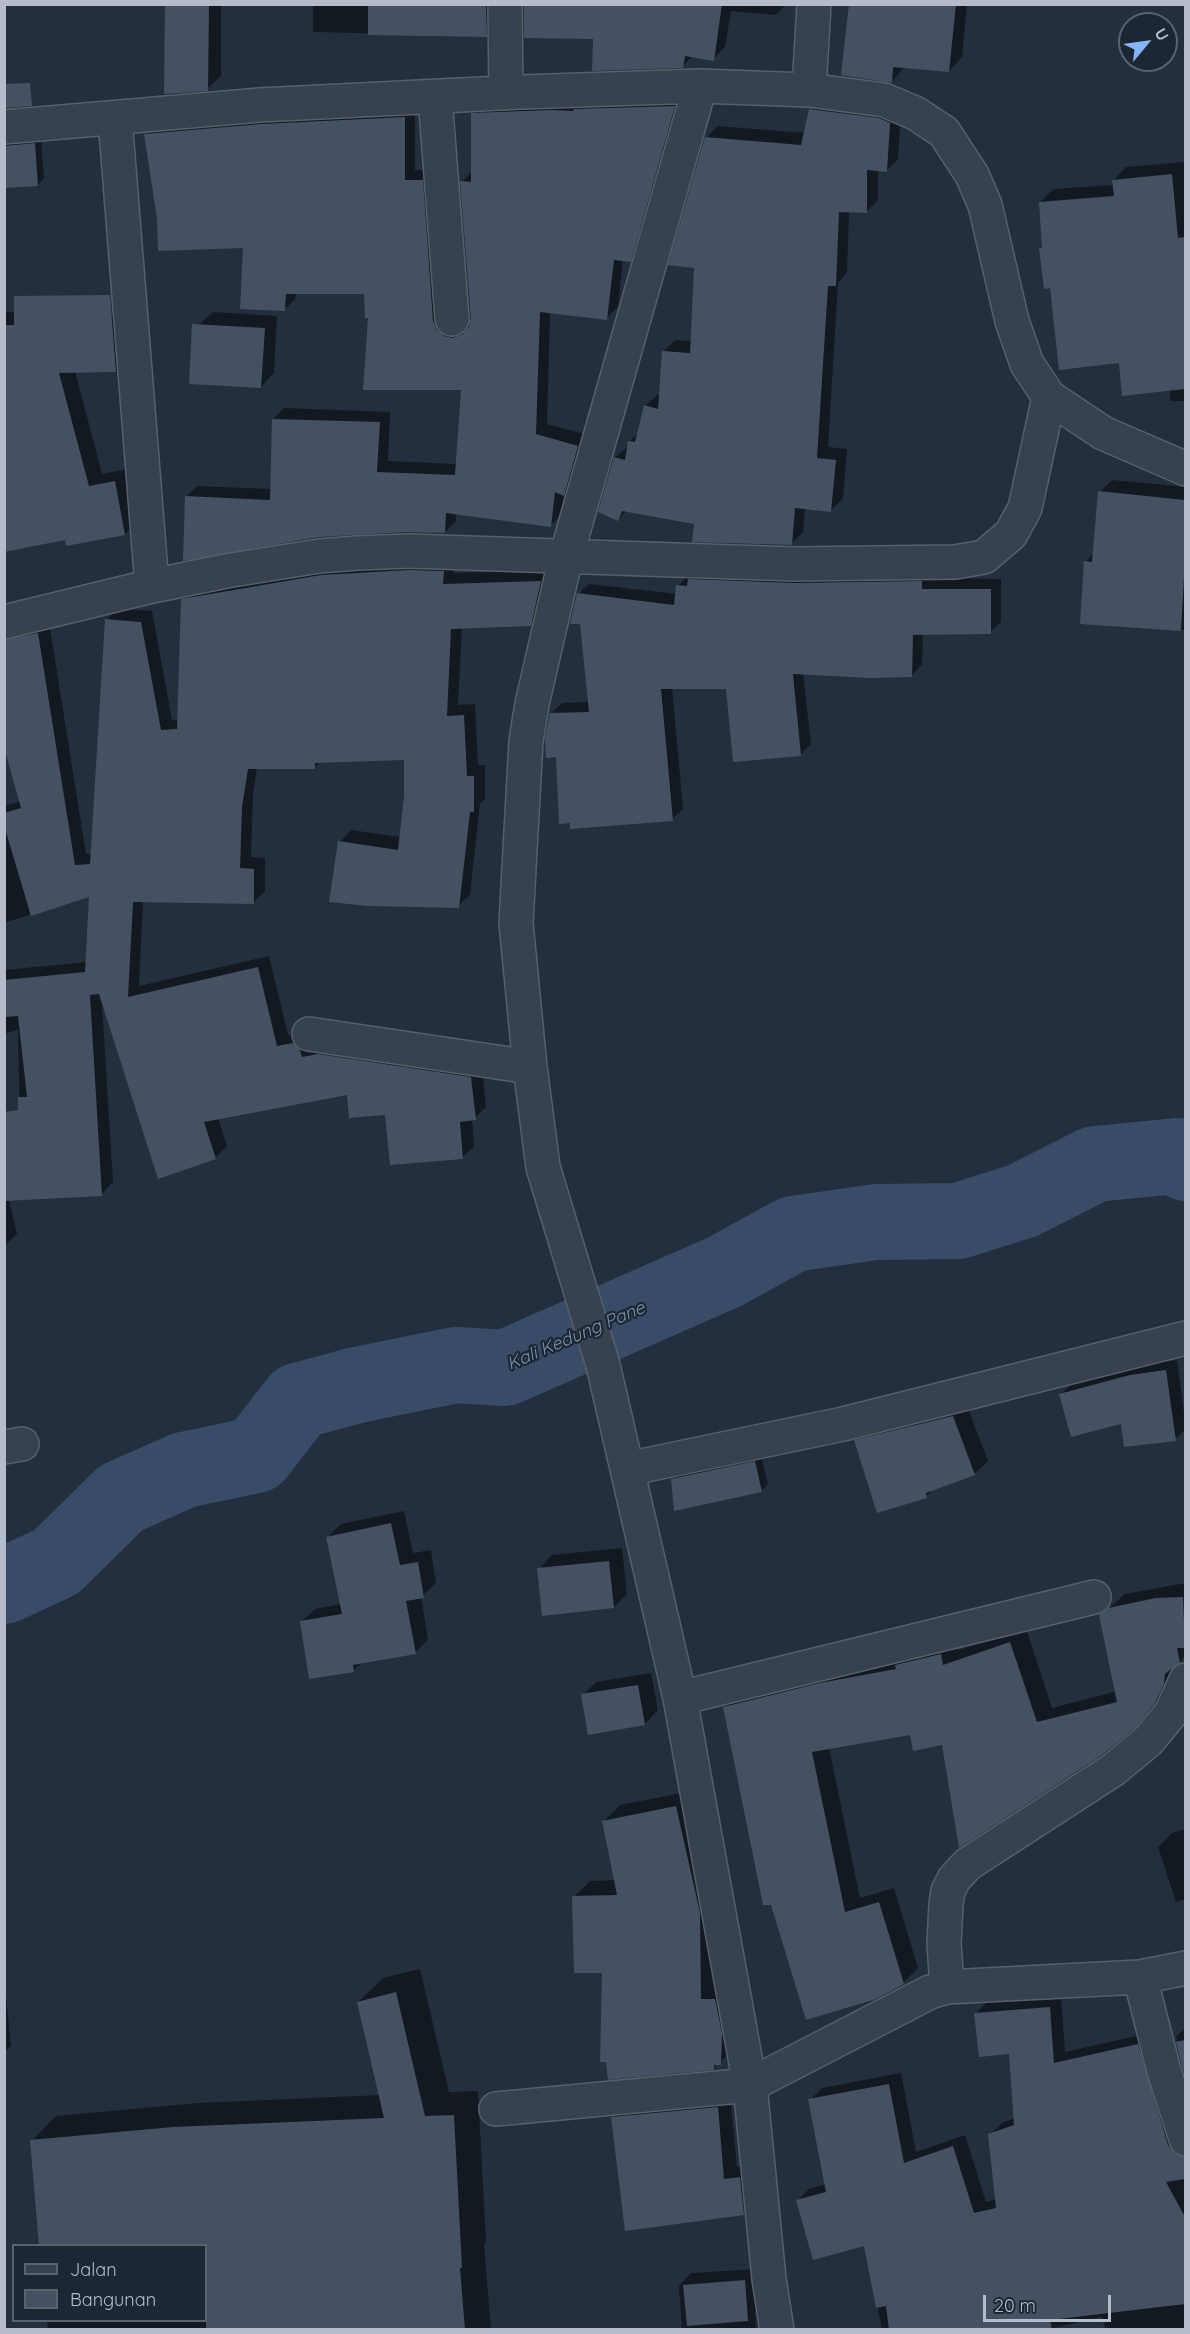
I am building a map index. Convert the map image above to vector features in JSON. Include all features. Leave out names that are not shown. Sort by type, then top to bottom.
[{"type":"street","points":[[505,4],[506,93]]},
{"type":"street","points":[[809,90],[814,4]]},
{"type":"street","points":[[700,86],[566,557],[531,704],[525,741],[516,924],[543,1167],[603,1365],[680,1698],[750,2085],[769,2279],[777,2330]]},
{"type":"street","points":[[4,127],[260,105],[700,86],[809,90],[884,100],[915,113],[944,132],[972,175],[986,205],[1012,321],[1027,364],[1048,397],[1103,434],[1185,469]]},
{"type":"street","points":[[435,97],[452,319]]},
{"type":"street","points":[[116,118],[152,586]]},
{"type":"street","points":[[4,622],[152,586],[273,563],[358,553],[409,551],[806,564],[955,562],[984,557],[1011,534],[1025,508],[1048,397]]},
{"type":"street","points":[[309,1034],[530,1066]]},
{"type":"street","points":[[627,1469],[843,1424],[1185,1338]]},
{"type":"street","points":[[680,1698],[1094,1597]]},
{"type":"street","points":[[947,1987],[944,1943],[946,1904],[948,1891],[954,1879],[968,1864],[1113,1770],[1148,1741],[1171,1713],[1185,1680]]},
{"type":"street","points":[[496,2109],[750,2085],[930,1992],[947,1987],[1140,1977],[1185,1968]]},
{"type":"street","points":[[1140,1977],[1164,2071],[1185,2139]]},
{"type":"building","points":[[165,4],[209,4],[208,91],[164,94]]},
{"type":"building","points":[[368,4],[486,4],[487,37],[368,35]]},
{"type":"building","points":[[524,4],[722,4],[714,61],[685,56],[683,68],[592,71],[593,39],[524,38]]},
{"type":"building","points":[[849,4],[956,4],[949,72],[893,67],[892,83],[841,75]]},
{"type":"building","points":[[30,83],[32,106],[4,108],[4,84]]},
{"type":"building","points":[[675,106],[631,262],[614,260],[607,320],[540,312],[536,434],[578,446],[564,496],[555,492],[551,527],[446,513],[445,533],[408,532],[318,537],[183,561],[185,496],[270,500],[272,419],[380,422],[377,472],[455,475],[461,390],[363,390],[368,318],[365,318],[364,294],[286,294],[285,311],[240,309],[243,248],[158,251],[157,218],[144,134],[261,124],[405,117],[405,180],[423,180],[433,321],[437,330],[444,336],[453,338],[463,334],[469,327],[471,318],[460,181],[471,182],[471,113]]},
{"type":"building","points":[[809,109],[879,118],[890,123],[887,172],[867,170],[867,213],[839,212],[836,286],[828,286],[817,458],[836,460],[831,512],[795,508],[792,545],[692,542],[694,524],[622,511],[618,521],[598,512],[614,457],[625,460],[628,441],[635,442],[644,405],[658,409],[662,351],[690,353],[694,268],[668,265],[705,137],[801,145]]},
{"type":"building","points":[[35,143],[38,186],[4,188],[4,146]]},
{"type":"building","points":[[1172,174],[1178,238],[1185,237],[1185,389],[1122,396],[1119,363],[1059,370],[1050,288],[1044,289],[1039,248],[1042,248],[1039,202],[1114,196],[1112,180]]},
{"type":"building","points":[[110,295],[116,372],[59,373],[89,486],[115,481],[125,535],[66,546],[65,540],[4,552],[4,325],[14,325],[14,296]]},
{"type":"building","points":[[192,324],[265,328],[261,388],[189,384]]},
{"type":"building","points":[[1098,491],[1185,500],[1181,631],[1080,624],[1084,561],[1092,562]]},
{"type":"building","points":[[409,570],[444,571],[443,584],[541,581],[531,626],[451,629],[447,716],[464,715],[467,776],[474,776],[474,812],[470,812],[459,908],[369,906],[329,902],[338,841],[398,850],[404,796],[404,760],[315,763],[315,769],[248,769],[242,807],[240,868],[254,869],[254,904],[133,902],[128,997],[258,967],[277,1046],[293,1043],[300,1050],[302,1057],[318,1054],[471,1077],[476,1120],[460,1122],[463,1159],[390,1165],[385,1115],[349,1118],[347,1095],[204,1122],[216,1159],[158,1179],[99,994],[90,995],[102,1196],[4,1201],[4,1112],[18,1110],[18,1097],[27,1097],[18,1016],[4,1017],[4,980],[85,972],[89,897],[31,916],[4,825],[4,813],[21,808],[4,747],[4,640],[38,633],[75,865],[90,864],[105,619],[141,622],[161,730],[177,729],[181,599],[321,575]]},
{"type":"building","points":[[688,579],[794,583],[922,581],[922,589],[991,589],[991,634],[913,635],[912,677],[870,678],[793,674],[801,756],[733,762],[726,689],[661,689],[673,821],[570,829],[570,823],[559,824],[556,757],[546,758],[545,738],[550,713],[589,712],[580,624],[570,624],[577,593],[674,605],[676,585],[687,586]]},
{"type":"building","points":[[1166,1370],[1176,1441],[1124,1447],[1121,1424],[1071,1437],[1059,1394],[1130,1375]]},
{"type":"building","points":[[953,1416],[975,1475],[926,1493],[927,1498],[877,1513],[854,1440]]},
{"type":"building","points":[[755,1461],[762,1492],[674,1511],[671,1479]]},
{"type":"building","points":[[391,1523],[400,1565],[418,1562],[424,1598],[406,1601],[416,1654],[353,1665],[354,1672],[309,1679],[300,1621],[342,1614],[326,1537]]},
{"type":"building","points":[[609,1561],[614,1608],[542,1616],[537,1568]]},
{"type":"building","points":[[1183,1597],[1185,1648],[1177,1648],[1180,1663],[1165,1674],[1164,1684],[1155,1703],[1135,1728],[1102,1755],[959,1848],[942,1745],[913,1751],[910,1735],[812,1752],[845,1912],[879,1902],[904,1984],[876,1999],[806,2020],[771,1905],[763,1905],[723,1707],[820,1683],[896,1669],[895,1665],[941,1654],[943,1665],[1010,1642],[1037,1722],[1117,1702],[1099,1615],[1108,1608],[1156,1598]]},
{"type":"building","points":[[638,1685],[645,1725],[588,1735],[581,1694]]},
{"type":"building","points":[[676,1806],[700,1913],[701,1999],[715,1999],[722,2033],[721,2065],[714,2065],[714,2070],[608,2080],[606,2062],[600,2062],[602,1973],[574,1973],[572,1896],[617,1895],[602,1821]]},
{"type":"building","points":[[396,1992],[425,2116],[454,2115],[462,2268],[460,2268],[465,2330],[206,2330],[207,2244],[39,2244],[30,2140],[173,2127],[384,2118],[357,2002]]},
{"type":"building","points":[[1050,2007],[1054,2063],[1138,2044],[1168,2145],[1174,2153],[1185,2157],[1185,2179],[1166,2182],[1185,2217],[1185,2304],[1050,2320],[1052,2330],[889,2330],[886,2306],[876,2308],[864,2246],[813,2260],[796,2200],[826,2192],[808,2099],[889,2084],[904,2163],[953,2146],[974,2213],[996,2208],[988,2134],[1014,2125],[1009,2054],[979,2057],[974,2013]]},
{"type":"building","points":[[1185,2040],[1185,2077],[1176,2042]]},
{"type":"building","points":[[718,2107],[724,2179],[740,2177],[744,2215],[625,2231],[611,2117]]},
{"type":"building","points":[[745,2280],[748,2321],[687,2326],[683,2285]]},
{"type":"waterway","name":"Kali Kedung Pane","points":[[4,1586],[56,1562],[121,1498],[184,1470],[256,1455],[298,1401],[357,1385],[456,1365],[505,1368],[724,1272],[793,1234],[876,1222],[958,1221],[1022,1201],[1095,1164],[1177,1156],[1186,1163]]}]
